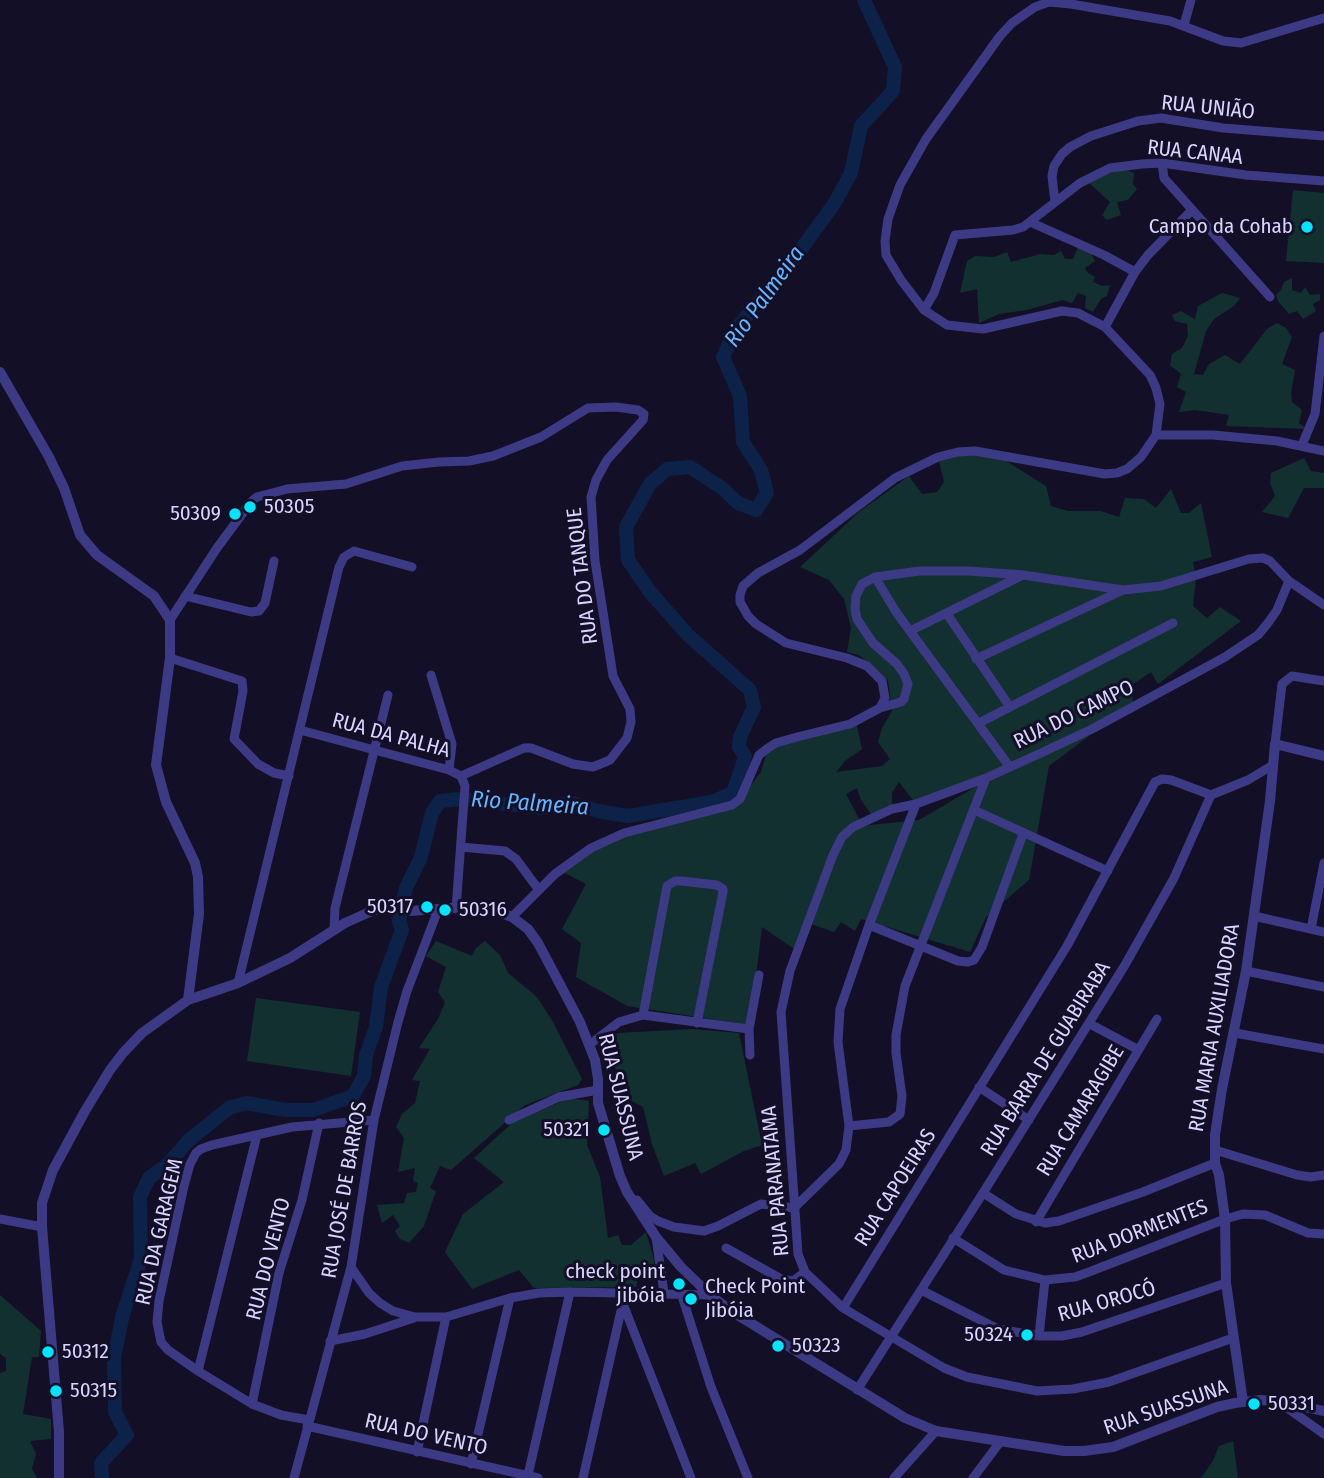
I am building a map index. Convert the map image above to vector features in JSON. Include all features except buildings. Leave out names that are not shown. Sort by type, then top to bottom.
[{"type":"street","points":[[1184,25],[1191,0]]},
{"type":"street","points":[[880,708],[885,698],[885,689],[877,674],[867,666],[847,658],[786,643],[756,624],[740,602],[743,586],[758,573],[800,551],[895,478],[938,457],[975,451],[1105,474],[1127,469],[1141,457],[1156,435],[1160,404],[1150,375],[1105,327],[1078,313],[1062,312],[983,329],[957,328],[936,320],[924,310],[886,255],[885,241],[891,210],[900,185],[926,139],[1012,23],[1035,7],[1049,2],[1102,8],[1184,25],[1223,41],[1241,43],[1324,18]]},
{"type":"street","name":"RUA UNIÃO","points":[[1055,202],[1052,176],[1054,166],[1062,154],[1091,136],[1138,121],[1161,118],[1223,128],[1324,136]]},
{"type":"street","points":[[1161,163],[1164,178],[1270,297]]},
{"type":"street","name":"RUA CANAA","points":[[924,310],[934,293],[955,235],[964,232],[1013,230],[1030,222],[1080,183],[1110,169],[1133,164],[1161,163],[1247,175],[1324,181]]},
{"type":"street","points":[[1105,327],[1135,272],[1192,210]]},
{"type":"street","points":[[1030,222],[1135,272]]},
{"type":"street","points":[[1303,445],[1315,414],[1324,336]]},
{"type":"street","points":[[0,372],[49,457],[64,488],[80,535],[97,555],[146,589],[164,608],[170,620],[170,658],[156,765],[166,802],[195,863],[198,877],[199,914],[188,1000]]},
{"type":"street","name":"RUA DO TANQUE","points":[[170,620],[232,527],[257,497],[287,489],[346,484],[402,466],[470,461],[493,456],[541,437],[588,408],[616,407],[642,412],[643,420],[614,450],[601,469],[591,498],[595,561],[613,676],[630,709],[631,722],[627,738],[610,760],[593,767],[573,764],[542,751],[524,748],[463,781]]},
{"type":"street","points":[[1156,435],[1213,435],[1303,445],[1324,450]]},
{"type":"street","points":[[238,983],[339,566],[344,557],[354,551],[412,566]]},
{"type":"street","points":[[512,918],[575,857],[604,840],[732,805],[740,799],[759,755],[776,743],[850,724],[880,708],[901,702],[908,684],[904,674],[897,664],[873,643],[857,619],[856,596],[862,583],[875,576],[920,571],[969,571],[1023,575],[1123,590],[1161,586],[1249,559],[1263,558],[1324,606]]},
{"type":"street","points":[[185,596],[251,612],[259,611],[265,603],[274,561]]},
{"type":"street","points":[[912,630],[1023,575]]},
{"type":"street","points":[[875,576],[891,604],[1009,766]]},
{"type":"street","name":"RUA DO CAMPO","points":[[842,837],[853,827],[873,817],[986,778],[1092,729],[1245,645],[1258,635],[1277,610],[1289,581]]},
{"type":"street","points":[[976,659],[1123,590]]},
{"type":"street","points":[[947,614],[1010,707]]},
{"type":"street","name":"RUA DO CAMPO","points":[[979,723],[1173,623]]},
{"type":"street","points":[[170,658],[242,681],[243,691],[234,738],[258,764],[274,773],[289,776]]},
{"type":"street","points":[[431,675],[452,744],[449,770]]},
{"type":"street","points":[[1324,681],[1292,676],[1282,684],[1275,744],[1324,756]]},
{"type":"street","points":[[334,929],[335,908],[388,695]]},
{"type":"street","name":"RUA DA PALHA","points":[[300,730],[449,770],[463,781]]},
{"type":"street","name":"RUA MARIA AUXILIADORA","points":[[1243,1402],[1226,1283],[1225,1219],[1215,1150],[1222,1089],[1246,971],[1275,744]]},
{"type":"street","points":[[1211,795],[1248,780],[1273,765]]},
{"type":"street","points":[[849,1126],[889,1122],[900,1114],[902,1096],[895,1053],[905,986],[986,778]]},
{"type":"street","name":"RUA CAPOEIRAS","points":[[844,1308],[1067,946],[1155,782],[1163,779],[1211,795]]},
{"type":"street","points":[[456,909],[463,781]]},
{"type":"street","name":"RUA BARRA DE GUABIRABA","points":[[857,1390],[1090,1024],[1153,917],[1195,835],[1211,795]]},
{"type":"street","points":[[620,1176],[650,1216],[674,1227],[709,1230],[761,1204],[794,1209],[839,1164],[846,1150],[849,1126],[839,1053],[839,1022],[845,992],[916,804]]},
{"type":"street","points":[[974,810],[1108,871]]},
{"type":"street","points":[[869,925],[958,961],[968,962],[978,956],[1023,834]]},
{"type":"street","name":"RUA PARANATAMA","points":[[842,837],[790,971],[781,1012],[796,1241],[805,1272],[844,1308],[922,1357],[958,1374],[1037,1391],[1049,1392],[1109,1382],[1233,1338]]},
{"type":"street","points":[[461,847],[505,851],[516,859],[539,890]]},
{"type":"street","points":[[1311,929],[1324,863]]},
{"type":"street","points":[[643,1015],[667,886],[675,881],[717,885],[723,892],[697,1023]]},
{"type":"street","name":"RUA SUASSUNA","points":[[59,1478],[59,1432],[42,1227],[42,1203],[53,1170],[110,1070],[142,1033],[188,1000],[238,983],[290,958],[334,929],[374,910],[488,908],[512,918],[528,929],[580,1022],[594,1060],[602,1119],[620,1176],[627,1192],[656,1237],[710,1296],[905,1418],[936,1431],[1064,1451],[1101,1450],[1217,1407],[1243,1402],[1278,1401],[1324,1411]]},
{"type":"street","name":"RUA JOSÉ DE BARROS","points":[[295,1478],[351,1267],[374,1120],[407,991],[438,910]]},
{"type":"street","points":[[1254,916],[1324,932]]},
{"type":"street","points":[[1246,971],[1324,988]]},
{"type":"street","points":[[750,1055],[749,1029],[759,975]]},
{"type":"street","points":[[589,1045],[619,1022],[643,1015],[749,1029]]},
{"type":"street","name":"RUA CAMARAGIBE","points":[[1036,1222],[1157,1019]]},
{"type":"street","points":[[1090,1024],[1138,1049]]},
{"type":"street","points":[[1235,1033],[1324,1049]]},
{"type":"street","points":[[979,1087],[1029,1120]]},
{"type":"street","points":[[509,1120],[559,1097],[598,1090]]},
{"type":"street","name":"RUA DA GARAGEM","points":[[198,1371],[168,1350],[158,1334],[159,1301],[190,1164],[201,1149],[257,1135],[319,1124],[374,1120]]},
{"type":"street","name":"RUA DO VENTO","points":[[252,1404],[279,1273],[299,1211],[319,1124]]},
{"type":"street","name":"RUA DO VENTO","points":[[198,1371],[257,1135]]},
{"type":"street","points":[[1215,1150],[1297,1175],[1324,1175]]},
{"type":"street","points":[[983,1193],[1016,1214],[1045,1223],[1059,1221],[1143,1192],[1215,1163]]},
{"type":"street","name":"RUA DORMENTES","points":[[953,1238],[1004,1270],[1045,1280],[1074,1277],[1089,1272],[1243,1214],[1265,1215],[1308,1233],[1324,1234]]},
{"type":"street","points":[[0,1219],[42,1227]]},
{"type":"street","points":[[656,1237],[664,1293]]},
{"type":"street","points":[[726,1248],[781,1279],[793,1281],[805,1272]]},
{"type":"street","points":[[351,1267],[369,1293],[380,1303],[393,1311],[415,1318],[446,1318],[510,1298],[570,1292],[710,1296]]},
{"type":"street","points":[[1039,1336],[1045,1280]]},
{"type":"street","name":"RUA OROCÓ","points":[[921,1290],[985,1324],[1015,1333],[1062,1336],[1082,1332],[1226,1283]]},
{"type":"street","points":[[528,1475],[570,1292]]},
{"type":"street","points":[[583,1478],[625,1293]]},
{"type":"street","points":[[682,1296],[711,1387],[748,1478]]},
{"type":"street","points":[[471,1464],[510,1298]]},
{"type":"street","points":[[624,1304],[691,1478]]},
{"type":"street","points":[[330,1341],[365,1334],[415,1318]]},
{"type":"street","name":"RUA DO VENTO","points":[[416,1452],[446,1318]]},
{"type":"street","points":[[198,1371],[252,1404],[308,1423]]},
{"type":"street","points":[[1278,1401],[1324,1434]]},
{"type":"street","name":"RUA DO VENTO","points":[[308,1423],[416,1452],[538,1478]]},
{"type":"street","points":[[894,1478],[936,1431]]},
{"type":"street","points":[[973,1478],[1000,1442]]},
{"type":"green space","points":[[1124,169],[1134,173],[1133,184],[1137,189],[1128,200],[1117,202],[1121,215],[1107,220],[1102,215],[1110,202],[1089,183],[1097,177]]},
{"type":"green space","name":"Campo da Cohab","points":[[1293,190],[1324,193],[1324,263],[1286,261]]},
{"type":"green space","points":[[1078,247],[1090,251],[1095,261],[1085,268],[1095,277],[1093,282],[1102,286],[1110,285],[1107,296],[1101,299],[1093,312],[1085,308],[1086,296],[1078,293],[1072,303],[1062,300],[1027,310],[999,314],[979,323],[977,289],[960,293],[967,261],[975,256],[994,257],[1007,252],[1011,262],[1040,254],[1054,255],[1061,251],[1065,259],[1073,259]]},
{"type":"green space","points":[[1292,278],[1292,290],[1301,293],[1305,287],[1310,295],[1320,294],[1320,300],[1313,304],[1316,311],[1303,319],[1297,311],[1289,314],[1276,295],[1284,282]]},
{"type":"green space","points":[[1222,293],[1240,298],[1234,306],[1214,319],[1206,331],[1194,374],[1203,375],[1209,364],[1225,355],[1240,364],[1267,329],[1277,323],[1286,328],[1292,337],[1282,364],[1295,370],[1292,402],[1302,410],[1299,423],[1307,429],[1226,426],[1229,415],[1195,410],[1179,412],[1186,392],[1177,387],[1181,374],[1170,365],[1172,354],[1182,348],[1188,336],[1187,324],[1175,321],[1172,315],[1181,311],[1195,319],[1198,306]]},
{"type":"green space","points":[[995,454],[1046,486],[1051,506],[1068,511],[1101,511],[1119,517],[1125,498],[1144,499],[1156,508],[1171,489],[1181,513],[1189,513],[1201,503],[1212,557],[1193,562],[1196,577],[1193,606],[1207,618],[1220,607],[1241,621],[1158,684],[1151,672],[1132,685],[1133,703],[1049,766],[1029,880],[986,917],[970,952],[861,919],[855,931],[841,922],[834,932],[808,923],[797,951],[762,927],[750,1025],[627,1006],[576,977],[581,943],[562,929],[586,884],[559,870],[601,842],[740,799],[761,772],[768,748],[857,726],[862,749],[845,761],[836,772],[882,766],[890,759],[878,742],[882,728],[892,711],[888,680],[859,655],[847,652],[851,628],[844,599],[829,580],[800,567],[859,512],[909,476],[922,494],[937,492],[944,482],[938,457]],"holes":[[[999,773],[919,820],[851,827],[859,819],[846,794],[857,788],[861,800],[873,817],[892,809],[892,793],[899,782],[916,804]]]},
{"type":"green space","points":[[1304,458],[1311,471],[1324,473],[1324,488],[1304,488],[1288,518],[1262,512],[1275,496],[1270,483],[1271,473]]},
{"type":"green space","points":[[436,941],[472,956],[476,948],[485,941],[500,955],[508,973],[537,997],[582,1079],[578,1085],[525,1105],[451,1170],[440,1166],[430,1188],[436,1191],[424,1226],[409,1243],[400,1239],[395,1231],[400,1226],[393,1215],[382,1223],[377,1205],[404,1203],[407,1193],[416,1192],[418,1183],[413,1181],[415,1168],[398,1172],[404,1138],[396,1127],[402,1114],[415,1103],[420,1081],[412,1080],[430,1049],[419,1048],[438,1019],[445,1002],[438,992],[446,967],[426,956]]},
{"type":"green space","points":[[256,998],[360,1012],[351,1076],[247,1061]]},
{"type":"green space","points":[[692,1029],[739,1033],[762,1145],[744,1151],[701,1174],[695,1163],[664,1176],[652,1144],[643,1107],[626,1098],[625,1081],[621,1072],[605,1062],[605,1046],[618,1033]]},
{"type":"green space","points":[[569,1098],[589,1101],[587,1145],[600,1177],[608,1238],[618,1235],[622,1245],[631,1245],[646,1232],[656,1274],[639,1273],[636,1287],[534,1288],[519,1270],[472,1289],[445,1252],[463,1214],[504,1182],[474,1158],[512,1123]]},
{"type":"green space","points":[[0,1295],[41,1331],[39,1357],[32,1357],[23,1414],[51,1419],[51,1439],[30,1441],[36,1454],[32,1469],[37,1478],[0,1478],[0,1373],[6,1371],[6,1358],[0,1354]]},
{"type":"green space","points":[[1233,1441],[1238,1478],[1201,1478],[1213,1461],[1219,1446]]},
{"type":"waterway","name":"Rio Palmeira","points":[[102,1478],[101,1463],[127,1435],[115,1412],[114,1357],[123,1314],[141,1259],[140,1197],[149,1178],[167,1165],[188,1141],[229,1108],[246,1103],[285,1110],[313,1110],[353,1096],[364,1076],[366,1055],[376,1027],[381,987],[402,930],[399,921],[406,888],[421,857],[432,813],[440,801],[461,799],[542,808],[572,803],[628,816],[712,802],[733,793],[745,756],[739,747],[740,737],[754,707],[750,690],[688,635],[650,592],[628,560],[626,527],[650,484],[667,469],[690,467],[722,488],[738,503],[756,510],[767,493],[761,470],[743,442],[740,396],[723,357],[736,329],[794,259],[834,204],[851,173],[861,126],[893,91],[895,67],[864,0]]},
{"type":"place","name":"Campo da Cohab","points":[[1307,227]]},
{"type":"place","name":"50305","points":[[250,507]]},
{"type":"place","name":"50309","points":[[235,514]]},
{"type":"place","name":"50317","points":[[427,907]]},
{"type":"place","name":"50316","points":[[445,910]]},
{"type":"place","name":"50321","points":[[604,1130]]},
{"type":"place","name":"check point jibóia","points":[[679,1284]]},
{"type":"place","name":"Check Point Jibóia","points":[[691,1299]]},
{"type":"place","name":"50324","points":[[1027,1335]]},
{"type":"place","name":"50323","points":[[778,1346]]},
{"type":"place","name":"50312","points":[[48,1352]]},
{"type":"place","name":"50315","points":[[56,1391]]},
{"type":"place","name":"50331","points":[[1254,1404]]}]
